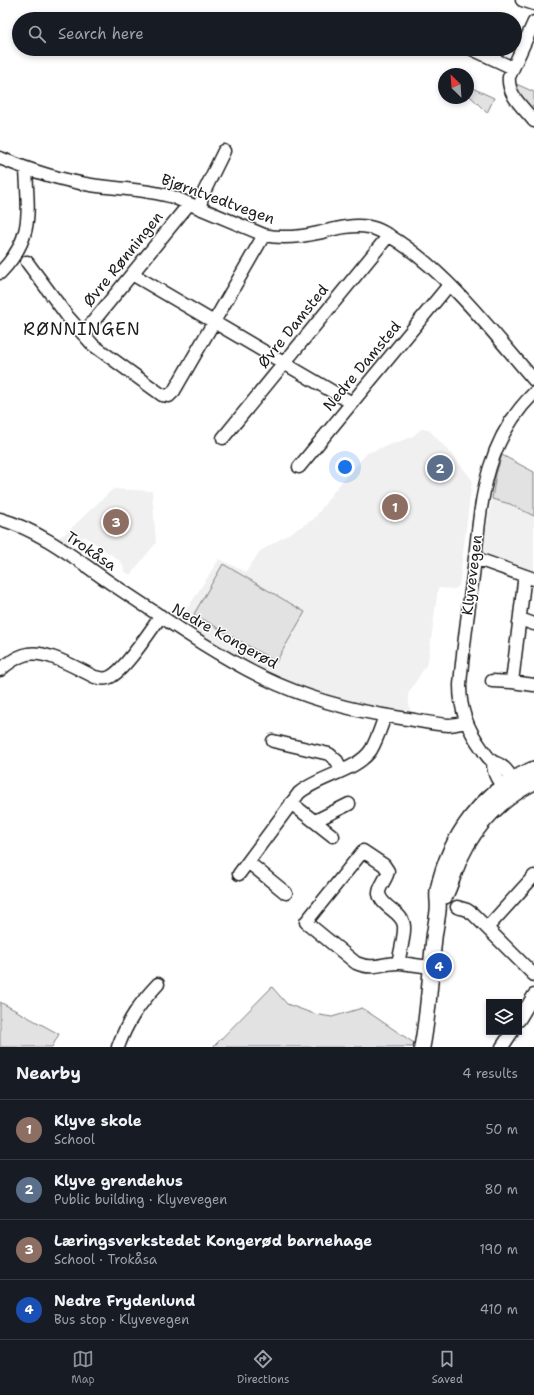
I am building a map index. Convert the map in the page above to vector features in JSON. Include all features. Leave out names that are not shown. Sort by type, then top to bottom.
[{"type":"main road","points":[[422,1047],[428,1008],[438,910],[438,892],[444,867],[454,842],[476,811],[534,769]]},
{"type":"main road","points":[[509,787],[534,782]]},
{"type":"street","points":[[522,0],[534,4]]},
{"type":"street","points":[[522,48],[534,22]]},
{"type":"street","points":[[487,56],[513,68]]},
{"type":"street","points":[[518,56],[509,77],[509,87],[515,98],[534,121]]},
{"type":"street","points":[[194,206],[202,196],[224,151]]},
{"type":"street","name":"Bjørntvedtvegen","points":[[0,158],[26,169],[79,183],[161,194],[264,235],[288,238],[352,226],[370,227],[389,235],[425,261],[486,325],[534,380]]},
{"type":"street","points":[[0,272],[18,250],[26,232],[28,215],[26,169]]},
{"type":"street","name":"Øvre Rønningen","points":[[83,334],[132,274],[194,206]]},
{"type":"street","points":[[214,322],[264,235]]},
{"type":"street","name":"Øvre Damsted","points":[[222,438],[389,235]]},
{"type":"street","name":"Øvre Rønningen","points":[[27,262],[68,317],[93,345],[162,394],[169,396],[174,391],[214,322]]},
{"type":"street","points":[[132,274],[352,403]]},
{"type":"street","name":"Nedre Damsted","points":[[299,467],[449,285]]},
{"type":"street","name":"Klyvevegen","points":[[509,787],[500,765],[493,762],[472,734],[466,722],[460,700],[460,685],[481,506],[488,470],[494,452],[505,429],[514,415],[534,393]]},
{"type":"street","name":"Trokåsa","points":[[0,519],[14,523],[36,534],[161,616]]},
{"type":"street","points":[[475,558],[528,577],[524,582],[512,682]]},
{"type":"street","name":"Nedre Kongerød","points":[[0,670],[22,655],[43,654],[95,676],[104,679],[110,677],[117,673],[126,663],[161,616],[212,649],[262,677],[297,692],[330,703],[385,716],[450,725],[466,722]]},
{"type":"street","points":[[520,619],[534,624]]},
{"type":"street","points":[[492,681],[534,685]]},
{"type":"street","points":[[239,874],[291,803],[304,789],[362,760],[371,750],[385,716]]},
{"type":"street","points":[[273,741],[329,754],[337,761],[341,770]]},
{"type":"street","points":[[291,803],[333,836]]},
{"type":"street","points":[[315,821],[349,804]]},
{"type":"street","points":[[398,963],[404,926],[402,920],[382,901],[379,889],[387,877],[388,871],[384,865],[366,852],[363,852],[306,922],[356,963],[364,966],[371,967],[398,963],[432,967]]},
{"type":"street","points":[[248,862],[286,893]]},
{"type":"street","points":[[487,928],[534,876]]},
{"type":"street","points":[[457,907],[463,908],[473,914],[534,975]]},
{"type":"street","points":[[118,1047],[137,1008],[158,984]]},
{"type":"street","points":[[522,1015],[534,995]]},
{"type":"street","points":[[502,1047],[510,1035]]},
{"type":"shaded area","points":[[512,82],[534,92],[534,105],[530,109],[527,108]]},
{"type":"shaded area","points":[[474,89],[494,98],[487,113],[474,100]]},
{"type":"shaded area","points":[[421,429],[429,430],[457,460],[472,480],[459,586],[455,589],[438,588],[428,662],[408,694],[410,711],[386,709],[332,698],[299,689],[224,650],[186,623],[182,617],[219,559],[246,572],[260,551],[314,519],[334,491],[367,453],[412,437]]},
{"type":"shaded area","points":[[502,455],[534,472],[534,516],[510,504],[492,499],[496,474]]},
{"type":"shaded area","points":[[113,489],[152,491],[156,543],[130,575],[124,571],[123,565],[120,561],[86,537],[65,546],[54,540],[66,533]]},
{"type":"shaded area","points":[[492,499],[510,504],[534,516],[534,576],[481,557]]},
{"type":"shaded area","points":[[223,564],[305,612],[276,662],[194,614]]},
{"type":"shaded area","points":[[272,987],[287,1004],[314,1014],[332,1017],[362,1008],[414,1043],[413,1047],[213,1047]]},
{"type":"shaded area","points":[[0,1002],[59,1034],[52,1047],[0,1047]]},
{"type":"place","name":"Klyve grendehus","points":[[440,468]]},
{"type":"place","name":"Klyve skole","points":[[395,507]]},
{"type":"place","name":"Læringsverkstedet Kongerød barnehage","points":[[116,522]]},
{"type":"place","name":"Nedre Frydenlund","points":[[439,966]]},
{"type":"district","name":"RØNNINGEN","points":[[82,329]]}]
